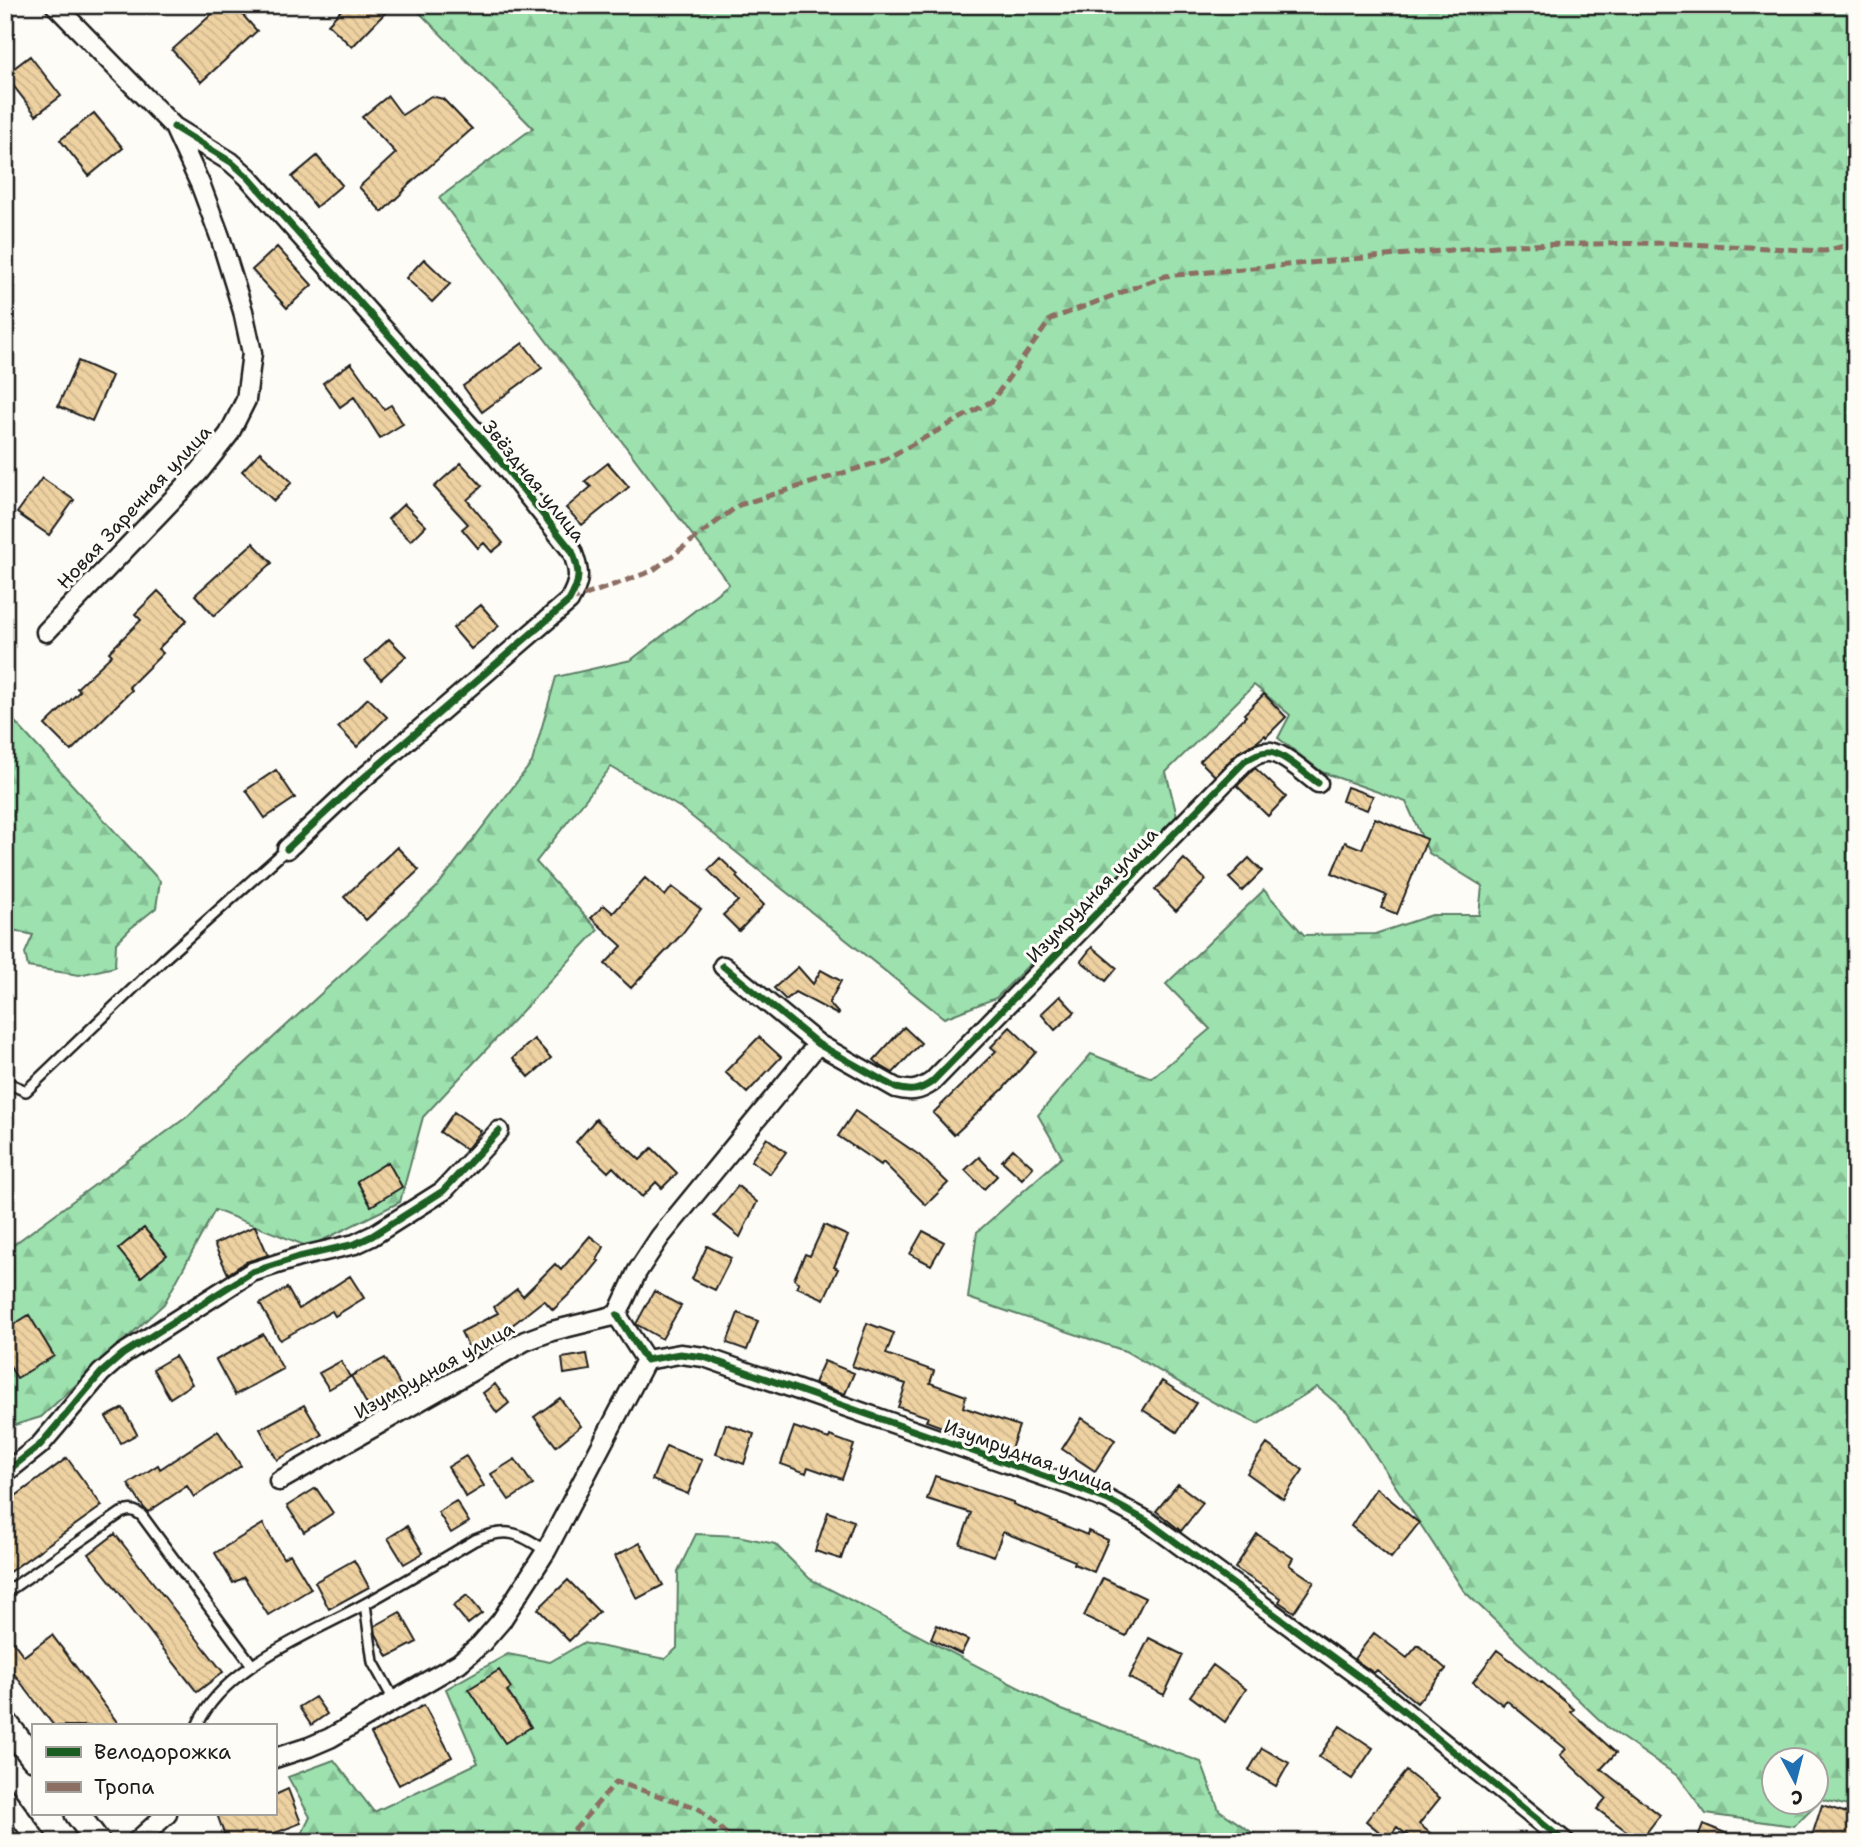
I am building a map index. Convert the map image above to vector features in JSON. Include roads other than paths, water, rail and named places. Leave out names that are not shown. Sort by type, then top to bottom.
[{"type":"street","name":"Новая Заречная улица","points":[[46,632],[199,472],[229,434],[246,400],[252,352],[243,311],[220,237],[201,186],[174,127],[55,5]]},
{"type":"street","name":"Звёздная улица","points":[[174,127],[231,162],[248,177],[494,452],[572,551],[579,569],[577,586],[569,601],[352,787],[287,849]]},
{"type":"street","name":"Изумрудная улица","points":[[723,966],[818,1044],[896,1088],[922,1090],[1245,761],[1257,753],[1271,752],[1284,758],[1318,783]]},
{"type":"street","points":[[276,1758],[330,1738],[459,1663],[481,1644],[501,1621],[546,1551],[646,1360],[617,1315],[637,1272],[660,1237],[818,1044]]},
{"type":"street","points":[[5,1473],[40,1445],[101,1373],[123,1354],[252,1272],[299,1257],[355,1244],[372,1236],[443,1191],[499,1131]]},
{"type":"street","name":"Изумрудная улица","points":[[279,1481],[525,1341],[552,1331],[617,1315]]},
{"type":"street","name":"Изумрудная улица","points":[[646,1360],[680,1354],[704,1357],[1108,1500],[1147,1521],[1383,1694],[1565,1842]]},
{"type":"street","points":[[5,1722],[32,1757]]},
{"type":"street","points":[[5,1797],[38,1842]]},
{"type":"street","points":[[78,1815],[98,1842]]},
{"type":"street","points":[[135,1842],[166,1815]]},
{"type":"lane","points":[[5,1082],[26,1091],[164,959],[287,849]]},
{"type":"lane","points":[[5,1593],[121,1513],[136,1511],[251,1665]]},
{"type":"lane","points":[[198,1724],[203,1713],[223,1690],[251,1665],[365,1604],[475,1540],[493,1533],[511,1532],[528,1538],[546,1551]]},
{"type":"lane","points":[[365,1604],[373,1662],[394,1700]]}]
